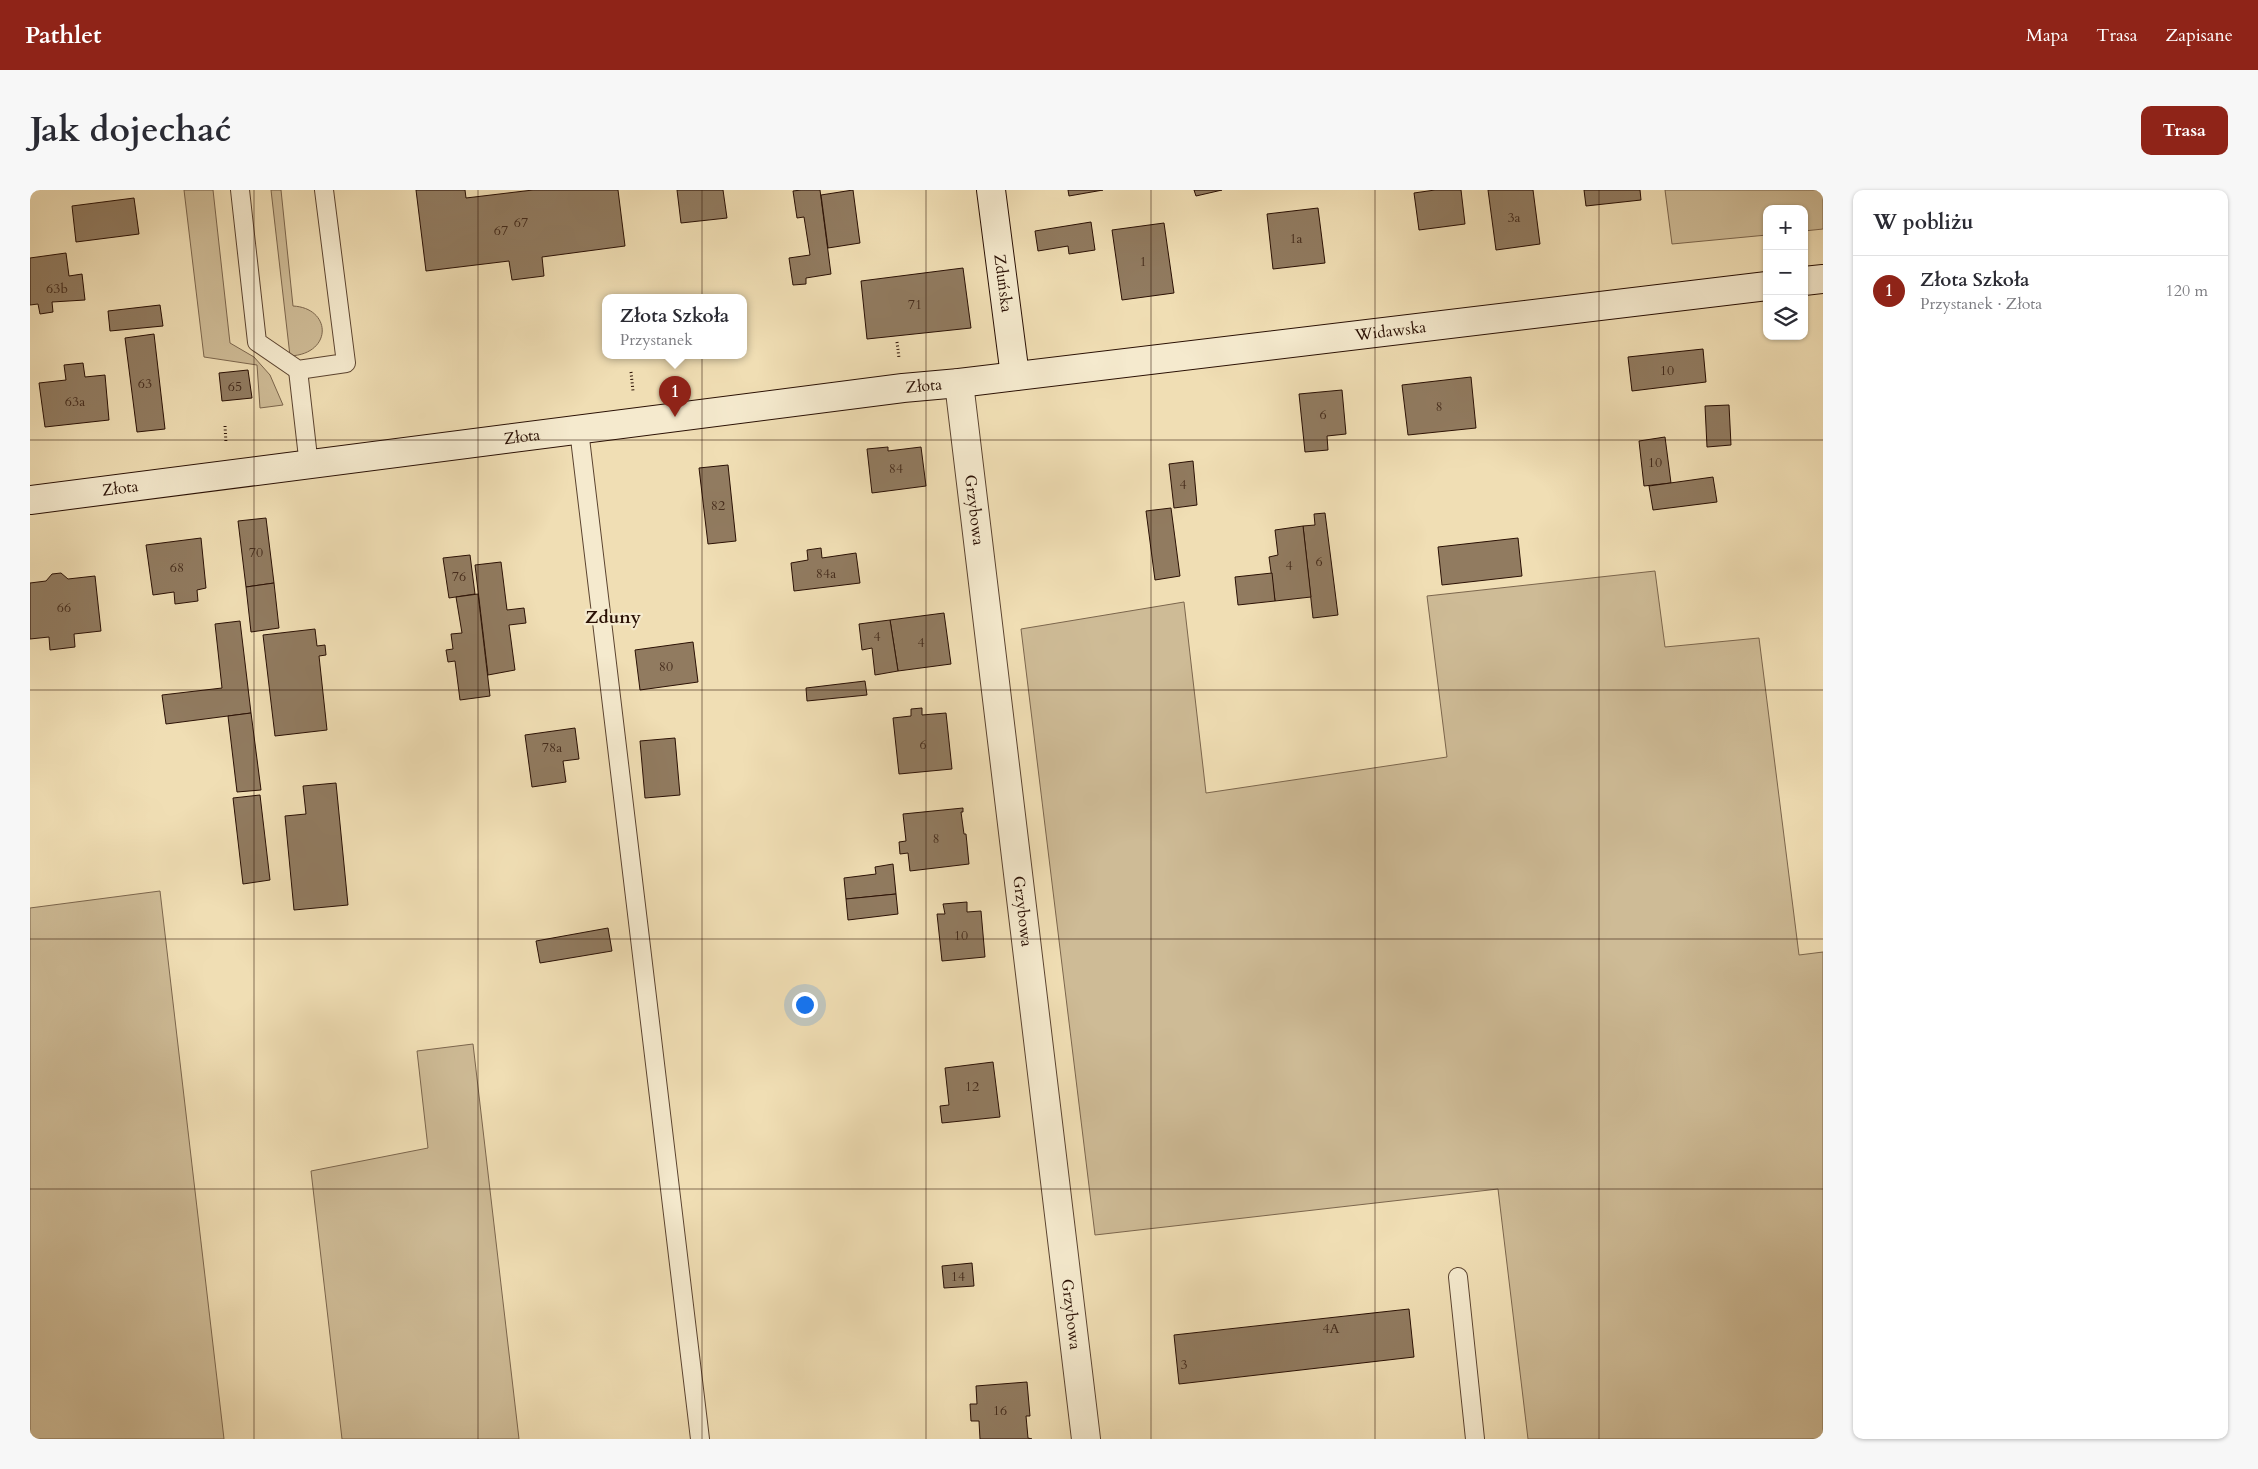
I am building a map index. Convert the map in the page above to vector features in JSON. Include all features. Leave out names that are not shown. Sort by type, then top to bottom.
[{"type":"street","name":"Zduńska","points":[[991,190],[1015,376]]},
{"type":"street","points":[[1808,281],[1823,279]]},
{"type":"street","name":"Widawska","points":[[1015,376],[1763,286]]},
{"type":"street","name":"Złota","points":[[30,500],[309,466],[903,388],[1015,376]]},
{"type":"street","name":"Grzybowa","points":[[959,383],[1086,1439]]},
{"type":"lane","points":[[240,190],[257,342],[298,370],[346,363],[324,190]]},
{"type":"lane","points":[[298,370],[309,466]]},
{"type":"lane","points":[[579,430],[700,1439]]},
{"type":"lane","points":[[1458,1277],[1475,1439]]},
{"type":"shaded area","points":[[184,190],[213,190],[230,343],[254,357],[270,375],[283,405],[260,408],[257,365],[204,357]]},
{"type":"shaded area","points":[[271,190],[281,190],[293,306],[306,309],[315,314],[321,322],[320,340],[314,348],[304,353],[290,356]]},
{"type":"shaded area","points":[[1665,190],[1823,190],[1823,229],[1808,231],[1808,205],[1763,205],[1763,235],[1672,244]]},
{"type":"shaded area","points":[[1655,571],[1665,647],[1759,638],[1799,955],[1823,952],[1823,1439],[1528,1439],[1498,1189],[1095,1235],[1021,629],[1184,602],[1206,793],[1447,757],[1427,596]]},
{"type":"shaded area","points":[[160,891],[224,1439],[30,1439],[30,908]]},
{"type":"shaded area","points":[[473,1044],[519,1439],[342,1439],[311,1171],[428,1148],[417,1051]]},
{"type":"building","points":[[416,190],[465,190],[466,198],[533,190],[618,190],[625,246],[542,257],[544,276],[512,280],[509,261],[426,271]]},
{"type":"building","points":[[677,190],[723,190],[727,218],[681,223]]},
{"type":"building","points":[[820,190],[831,274],[806,278],[806,284],[793,285],[789,258],[810,255],[804,217],[797,218],[793,191]]},
{"type":"building","points":[[853,190],[860,243],[828,248],[821,195]]},
{"type":"building","points":[[1068,190],[1103,190],[1069,196]]},
{"type":"building","points":[[1194,190],[1222,190],[1196,196]]},
{"type":"building","points":[[1435,190],[1461,190],[1465,224],[1419,230],[1414,193]]},
{"type":"building","points":[[1488,190],[1533,190],[1540,244],[1496,250]]},
{"type":"building","points":[[1584,190],[1640,190],[1641,200],[1586,206]]},
{"type":"building","points":[[134,198],[139,234],[76,242],[72,206]]},
{"type":"building","points":[[1318,208],[1325,263],[1273,269],[1267,214]]},
{"type":"building","points":[[1091,222],[1095,250],[1069,254],[1068,246],[1038,251],[1035,231]]},
{"type":"building","points":[[1164,223],[1174,293],[1122,300],[1112,230]]},
{"type":"building","points":[[66,253],[69,276],[82,274],[85,300],[52,302],[53,312],[40,314],[38,304],[30,305],[30,258]]},
{"type":"building","points":[[963,268],[971,328],[867,339],[861,281]]},
{"type":"building","points":[[160,305],[163,326],[110,331],[108,311]]},
{"type":"building","points":[[154,334],[165,429],[137,432],[125,338]]},
{"type":"building","points":[[1703,349],[1706,382],[1632,391],[1628,357]]},
{"type":"building","points":[[83,363],[85,377],[105,375],[109,420],[45,427],[39,383],[66,380],[64,365]]},
{"type":"building","points":[[248,370],[252,398],[222,401],[219,373]]},
{"type":"building","points":[[1471,377],[1476,428],[1408,435],[1402,385]]},
{"type":"building","points":[[1342,390],[1346,434],[1327,436],[1328,450],[1305,452],[1299,394]]},
{"type":"building","points":[[1729,405],[1731,445],[1707,447],[1705,406]]},
{"type":"building","points":[[1665,437],[1671,483],[1644,486],[1639,441]]},
{"type":"building","points":[[888,447],[888,451],[921,447],[926,486],[872,493],[867,449]]},
{"type":"building","points":[[1193,461],[1197,505],[1174,508],[1169,464]]},
{"type":"building","points":[[728,465],[736,541],[708,544],[699,468]]},
{"type":"building","points":[[1713,477],[1717,502],[1653,510],[1649,486]]},
{"type":"building","points":[[1171,508],[1180,576],[1155,580],[1146,511]]},
{"type":"building","points":[[1325,513],[1338,615],[1313,618],[1303,526],[1315,525],[1314,514]]},
{"type":"building","points":[[266,518],[274,583],[246,587],[238,521]]},
{"type":"building","points":[[1303,526],[1311,597],[1275,601],[1269,557],[1278,555],[1275,530]]},
{"type":"building","points":[[201,538],[206,588],[197,590],[198,601],[175,604],[174,592],[153,595],[146,545]]},
{"type":"building","points":[[1518,538],[1522,576],[1442,585],[1438,547]]},
{"type":"building","points":[[821,548],[822,558],[856,553],[860,583],[794,591],[791,563],[808,560],[807,550]]},
{"type":"building","points":[[470,555],[475,594],[449,598],[443,558]]},
{"type":"building","points":[[501,562],[507,610],[524,608],[526,623],[509,625],[515,670],[488,675],[475,565]]},
{"type":"building","points":[[61,573],[68,579],[95,576],[101,631],[74,634],[75,647],[50,650],[49,637],[30,639],[30,583],[46,581],[52,574]]},
{"type":"building","points":[[1272,573],[1275,601],[1238,605],[1235,577]]},
{"type":"building","points":[[274,583],[279,628],[251,632],[246,587]]},
{"type":"building","points":[[478,594],[490,696],[460,700],[455,661],[448,662],[446,650],[453,649],[451,634],[462,633],[456,597]]},
{"type":"building","points":[[944,613],[951,664],[898,671],[890,620]]},
{"type":"building","points":[[890,620],[898,671],[875,675],[872,648],[862,650],[859,624]]},
{"type":"building","points":[[240,621],[251,713],[166,724],[162,695],[222,688],[215,624]]},
{"type":"building","points":[[315,629],[317,646],[325,645],[326,655],[319,656],[327,730],[275,736],[263,635]]},
{"type":"building","points":[[693,642],[698,682],[640,690],[635,650]]},
{"type":"building","points":[[865,681],[867,695],[807,701],[806,688]]},
{"type":"building","points":[[922,708],[922,715],[946,713],[952,769],[899,774],[893,718],[911,716],[911,709]]},
{"type":"building","points":[[251,713],[261,790],[237,792],[228,716]]},
{"type":"building","points":[[575,728],[579,759],[563,761],[566,782],[532,787],[525,735]]},
{"type":"building","points":[[675,738],[680,795],[645,798],[640,741]]},
{"type":"building","points":[[336,783],[348,905],[294,910],[285,816],[306,814],[303,786]]},
{"type":"building","points":[[260,795],[270,880],[243,884],[233,798]]},
{"type":"building","points":[[963,808],[963,812],[961,812],[964,834],[966,834],[969,864],[910,871],[908,853],[900,854],[899,842],[906,841],[903,814]]},
{"type":"building","points":[[893,864],[896,894],[846,899],[844,878],[876,874],[875,867]]},
{"type":"building","points":[[896,894],[898,914],[848,920],[846,899]]},
{"type":"building","points":[[967,902],[967,912],[981,911],[985,957],[942,961],[937,914],[945,914],[943,904]]},
{"type":"building","points":[[608,928],[612,951],[540,963],[536,941]]},
{"type":"building","points":[[993,1062],[1000,1117],[942,1123],[940,1106],[949,1105],[945,1068]]},
{"type":"building","points":[[972,1263],[974,1286],[944,1288],[942,1266]]},
{"type":"building","points":[[1409,1309],[1414,1357],[1179,1384],[1174,1335]]},
{"type":"building","points":[[1027,1382],[1030,1416],[1026,1416],[1028,1438],[1032,1439],[980,1439],[979,1421],[971,1421],[970,1404],[977,1404],[976,1386]]},
{"type":"place","name":"Złota Szkoła","points":[[675,417]]},
{"type":"district","name":"Zduny","points":[[613,617]]}]
